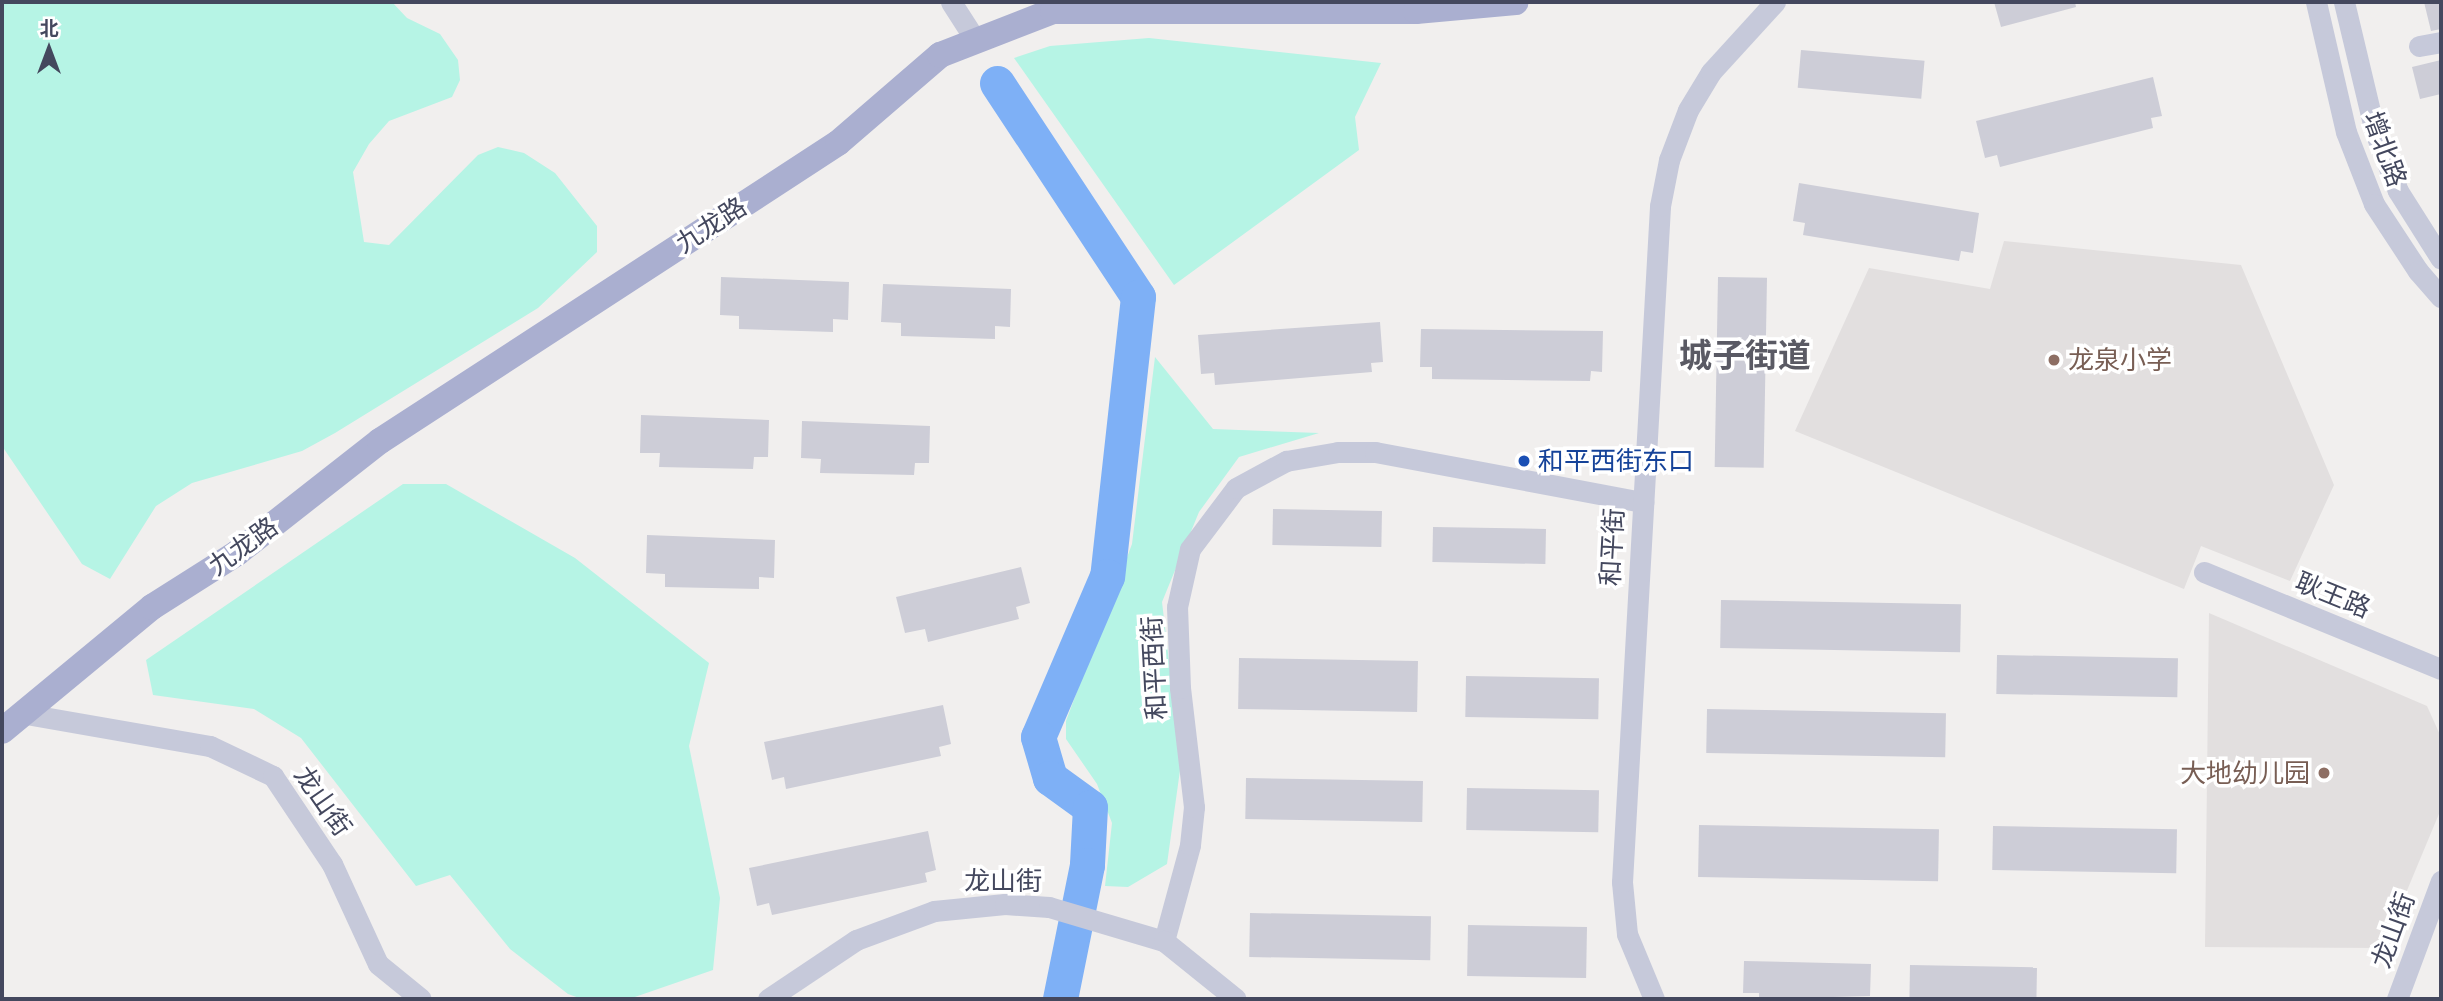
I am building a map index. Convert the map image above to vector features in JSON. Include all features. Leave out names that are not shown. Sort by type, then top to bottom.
[{"type":"main road","name":"九龙路","points":[[2,731],[26,714],[152,607],[237,553],[380,441],[838,144],[940,55],[1053,11],[1416,11],[1516,2]]},
{"type":"street","points":[[951,2],[976,41]]},
{"type":"street","name":"和平街","points":[[1654,999],[1627,934],[1622,882],[1658,233],[1669,160],[1688,110],[1712,72],[1775,2]]},
{"type":"street","name":"增北路","points":[[2316,2],[2346,132],[2374,204],[2418,271],[2441,297]]},
{"type":"street","name":"增北路","points":[[2344,2],[2375,132],[2398,191],[2441,258]]},
{"type":"street","points":[[2419,46],[2441,42]]},
{"type":"street","name":"和平西街","points":[[1164,942],[1191,845],[1194,807],[1180,688],[1177,607],[1190,549],[1236,488],[1286,461],[1338,452],[1375,452],[1643,502]]},
{"type":"street","name":"耿王路","points":[[2204,572],[2441,669]]},
{"type":"street","name":"龙山街","points":[[26,714],[210,746],[273,776],[332,864],[378,964],[421,999]]},
{"type":"street","name":"龙山街","points":[[2397,999],[2441,881]]},
{"type":"street","name":"龙山街","points":[[768,999],[856,940],[934,911],[1004,904],[1049,907],[1119,926],[1164,942],[1236,999]]},
{"type":"shaded area","name":"龙泉小学","points":[[2004,241],[2241,265],[2334,485],[2290,581],[2201,546],[2184,589],[1795,431],[1869,268],[1990,289]]},
{"type":"shaded area","name":"大地幼儿园","points":[[2209,613],[2427,706],[2441,737],[2441,809],[2383,948],[2205,947]]},
{"type":"green space","points":[[2,2],[392,2],[407,18],[440,34],[458,60],[460,80],[452,97],[389,121],[369,144],[353,172],[364,242],[389,245],[478,155],[498,147],[524,153],[555,173],[597,226],[597,252],[538,308],[335,433],[302,451],[192,483],[156,506],[110,579],[82,564],[2,446]]},
{"type":"green space","points":[[1149,38],[1381,63],[1355,117],[1359,150],[1174,285],[1014,58],[1050,46]]},
{"type":"green space","points":[[1155,357],[1213,429],[1319,433],[1239,457],[1199,512],[1162,602],[1181,763],[1167,864],[1128,887],[1105,886],[1112,823],[1097,784],[1066,739],[1066,721],[1132,544]]},
{"type":"green space","points":[[403,484],[446,484],[575,558],[709,663],[689,746],[720,898],[713,970],[629,999],[582,999],[568,994],[510,949],[450,875],[416,886],[301,738],[254,709],[153,695],[146,660]]},
{"type":"building","points":[[1994,2],[2075,2],[2076,7],[2001,27]]},
{"type":"building","points":[[2424,2],[2441,2],[2441,29],[2431,31]]},
{"type":"building","points":[[1801,50],[1925,61],[1921,99],[1798,88]]},
{"type":"building","points":[[2441,60],[2441,94],[2420,99],[2412,67]]},
{"type":"building","points":[[2153,77],[2162,116],[2151,118],[2153,128],[2000,167],[1997,155],[1985,158],[1976,121]]},
{"type":"building","points":[[1799,183],[1979,213],[1973,253],[1961,251],[1959,261],[1803,235],[1805,223],[1793,221]]},
{"type":"building","points":[[721,277],[849,282],[848,320],[833,319],[833,332],[739,329],[739,316],[720,315]]},
{"type":"building","points":[[1718,277],[1767,278],[1764,468],[1715,467]]},
{"type":"building","points":[[883,284],[1011,289],[1010,327],[995,326],[995,339],[901,336],[901,323],[881,322]]},
{"type":"building","points":[[1380,322],[1383,362],[1371,363],[1372,372],[1215,385],[1214,373],[1201,374],[1198,335]]},
{"type":"building","points":[[1421,329],[1603,331],[1602,372],[1591,371],[1590,381],[1432,379],[1432,367],[1420,367]]},
{"type":"building","points":[[641,415],[769,420],[768,457],[754,457],[753,469],[659,467],[660,453],[640,453]]},
{"type":"building","points":[[802,421],[930,426],[929,463],[915,463],[914,475],[820,473],[821,459],[801,458]]},
{"type":"building","points":[[1273,509],[1382,511],[1381,547],[1272,545]]},
{"type":"building","points":[[1433,527],[1546,529],[1545,564],[1432,562]]},
{"type":"building","points":[[647,535],[775,540],[774,578],[759,577],[759,589],[665,587],[665,574],[646,573]]},
{"type":"building","points":[[1021,567],[1030,603],[1016,607],[1019,619],[928,642],[925,629],[905,633],[896,597]]},
{"type":"building","points":[[1721,600],[1961,604],[1960,652],[1720,648]]},
{"type":"building","points":[[1997,655],[2178,658],[2177,697],[1996,694]]},
{"type":"building","points":[[1239,658],[1418,661],[1417,712],[1238,709]]},
{"type":"building","points":[[1466,676],[1599,678],[1598,719],[1465,717]]},
{"type":"building","points":[[943,705],[951,744],[939,747],[941,756],[786,789],[784,777],[772,780],[764,742]]},
{"type":"building","points":[[1707,709],[1946,713],[1945,757],[1706,753]]},
{"type":"building","points":[[1246,778],[1423,781],[1422,822],[1245,819]]},
{"type":"building","points":[[1467,788],[1599,790],[1598,832],[1466,830]]},
{"type":"building","points":[[1699,825],[1939,829],[1938,881],[1698,877]]},
{"type":"building","points":[[1993,826],[2177,829],[2176,873],[1992,870]]},
{"type":"building","points":[[928,831],[936,870],[925,873],[927,882],[772,915],[769,903],[757,906],[749,868]]},
{"type":"building","points":[[1250,913],[1431,916],[1430,960],[1249,957]]},
{"type":"building","points":[[1468,925],[1587,927],[1586,978],[1467,976]]},
{"type":"building","points":[[1744,961],[1871,964],[1870,996],[1759,999],[1759,993],[1743,993]]},
{"type":"building","points":[[1910,965],[2037,967],[2036,999],[1909,997]]},
{"type":"waterway","points":[[997,83],[1138,297],[1107,576],[1038,737],[1050,778],[1090,807],[1087,865],[1060,999]]},
{"type":"place","name":"龙泉小学","points":[[2054,360]]},
{"type":"place","name":"和平西街东口","points":[[1524,461]]},
{"type":"place","name":"大地幼儿园","points":[[2324,773]]},
{"type":"district","name":"城子街道","points":[[1745,356]]}]
